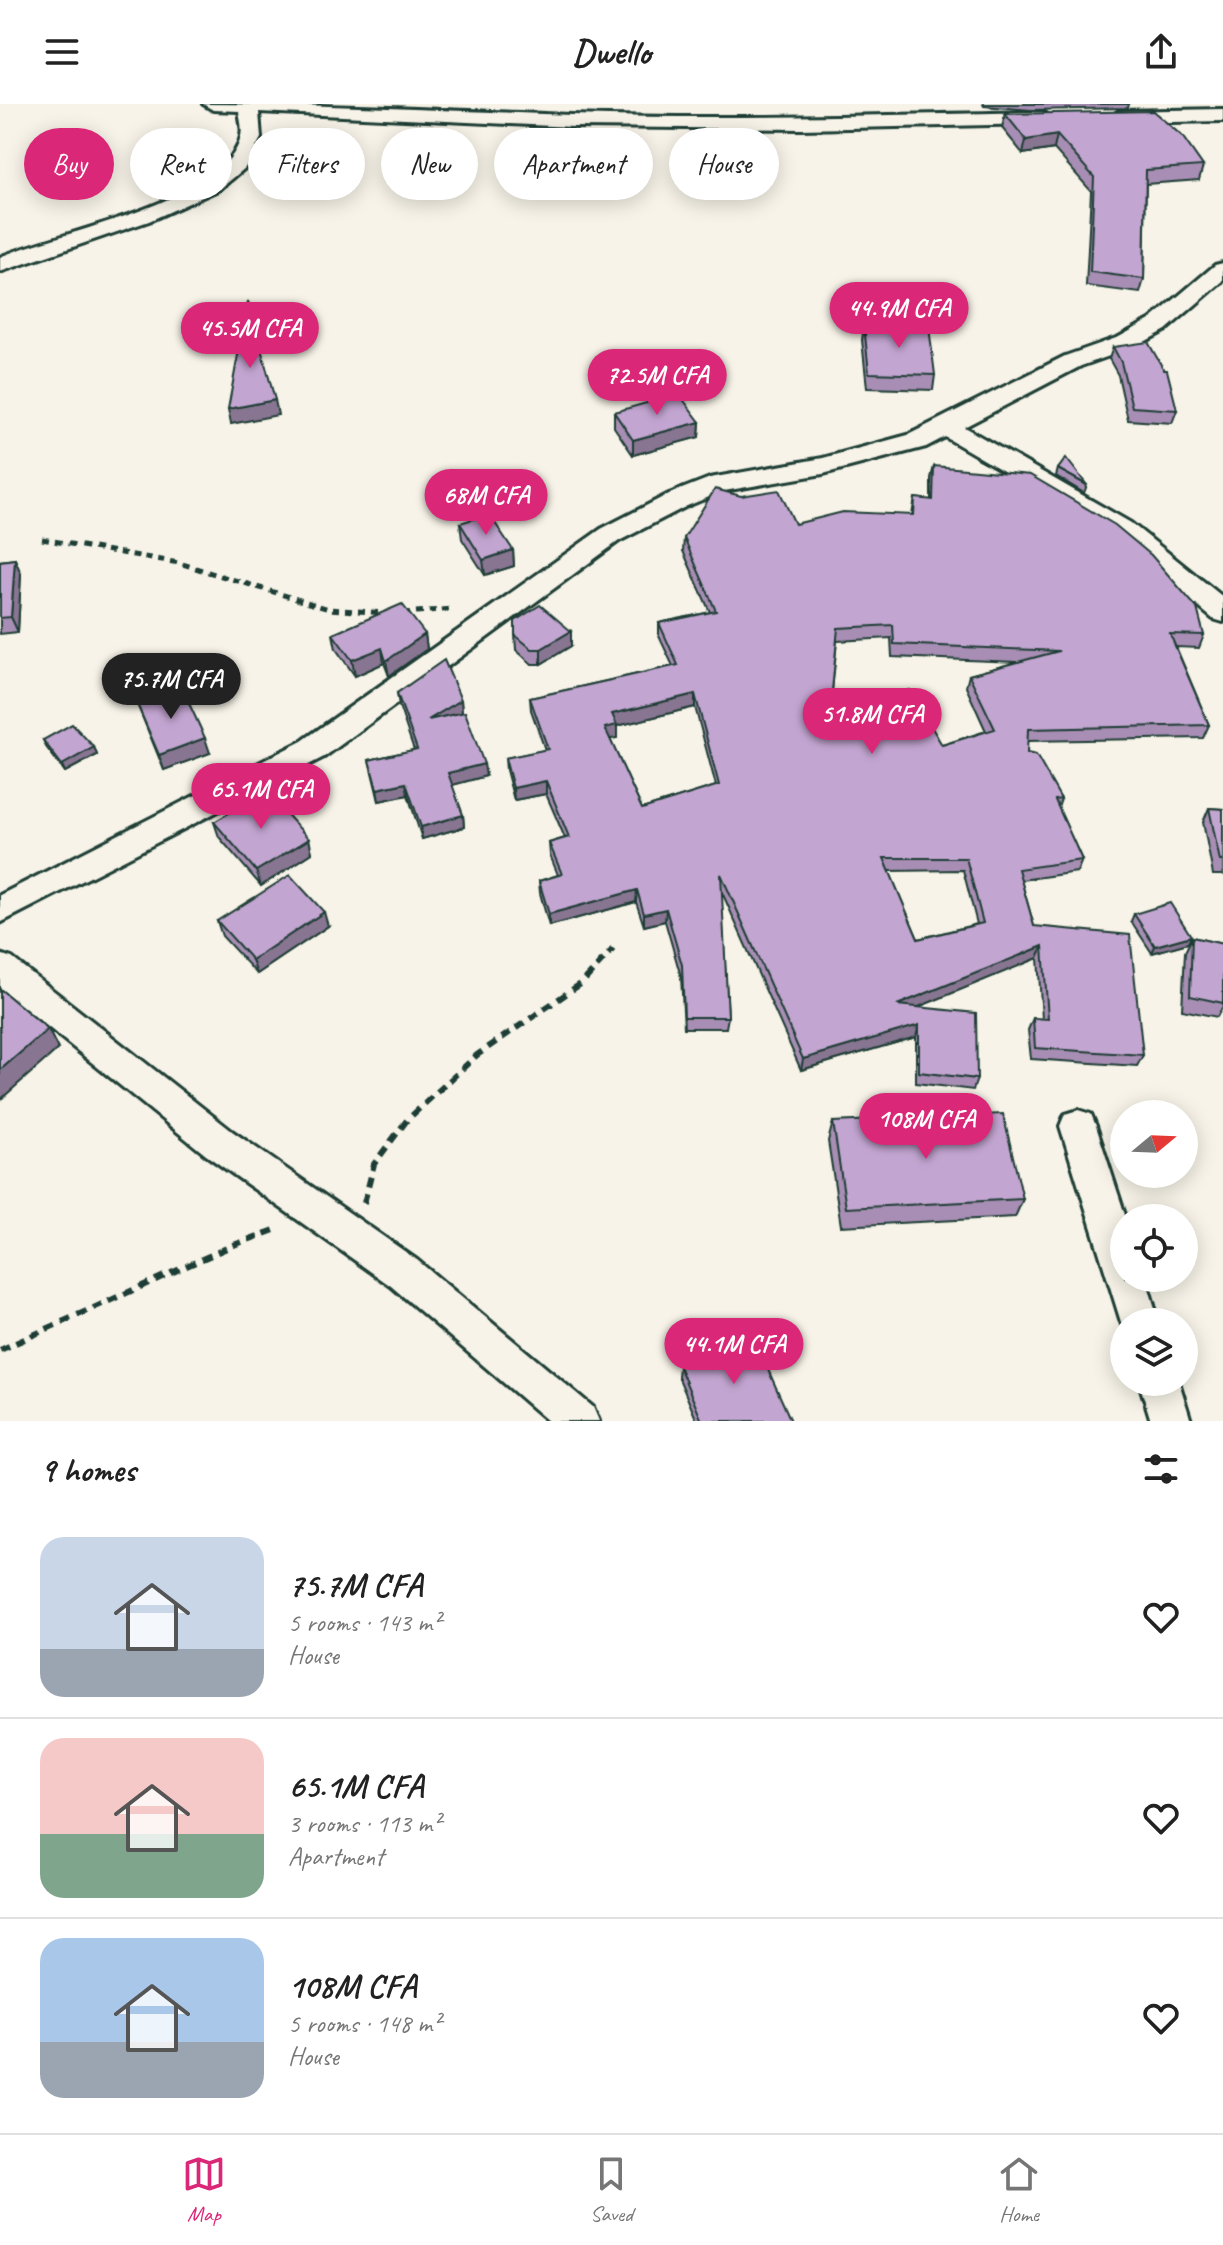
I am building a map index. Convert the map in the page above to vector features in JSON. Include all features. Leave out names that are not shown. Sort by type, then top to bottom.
[{"type":"street","points":[[213,104],[573,121],[801,123],[1067,118]]},
{"type":"street","points":[[0,265],[25,252],[194,198],[231,172],[251,138],[249,107]]},
{"type":"street","points":[[1098,117],[1223,115]]},
{"type":"street","points":[[0,910],[313,749],[610,535],[678,500],[719,484],[823,466],[917,441],[1073,361],[1127,342],[1158,325],[1223,270]]},
{"type":"street","points":[[947,427],[1110,521],[1223,612]]},
{"type":"street","points":[[0,968],[219,1143],[404,1273],[579,1421]]},
{"type":"street","points":[[1078,1126],[1110,1226]]},
{"type":"street","points":[[1163,1396],[1171,1421]]},
{"type":"path","points":[[42,539],[179,563],[329,609],[378,614],[464,608]]},
{"type":"path","points":[[355,1239],[374,1164],[407,1120],[477,1055],[582,983],[613,949]]},
{"type":"path","points":[[0,1350],[231,1246],[318,1213]]},
{"type":"building","points":[[1153,111],[1182,136],[1203,166],[1146,170],[1144,279],[1090,272],[1094,177],[1057,135],[1026,140],[1005,114]]},
{"type":"building","points":[[248,301],[275,400],[228,409]]},
{"type":"building","points":[[864,325],[929,327],[935,375],[869,373]]},
{"type":"building","points":[[1148,342],[1164,370],[1167,370],[1177,410],[1132,407],[1121,362],[1113,347]]},
{"type":"building","points":[[679,394],[700,422],[633,440],[614,412]]},
{"type":"building","points":[[1066,458],[1087,485],[1058,469]]},
{"type":"building","points":[[934,466],[1030,475],[1115,525],[1151,555],[1197,608],[1204,635],[1170,634],[1209,725],[1028,729],[1027,753],[1036,755],[1061,799],[1055,800],[1082,860],[1018,869],[1034,926],[1130,935],[1143,1055],[1035,1048],[1033,1018],[1048,1019],[1043,946],[897,1005],[976,1013],[977,1079],[919,1072],[919,1025],[803,1059],[721,874],[728,1017],[684,1017],[682,965],[666,909],[644,914],[637,890],[549,914],[539,881],[562,874],[549,843],[569,837],[546,781],[513,788],[505,758],[548,749],[530,698],[678,665],[659,623],[716,611],[684,538],[715,489],[741,496],[779,490],[795,524],[843,512],[914,515],[915,498],[933,500]],"holes":[[[893,625],[894,644],[1059,651],[969,675],[995,729],[942,745],[910,690],[830,712],[838,628]],[[695,694],[719,785],[642,809],[605,728],[617,725],[612,714]],[[884,858],[966,858],[983,923],[918,939]]]},
{"type":"building","points":[[489,514],[513,550],[483,560],[460,523]]},
{"type":"building","points":[[15,559],[11,617],[0,618],[0,561]]},
{"type":"building","points":[[402,604],[425,634],[386,661],[382,648],[352,660],[333,634]]},
{"type":"building","points":[[540,605],[571,631],[541,649],[532,649],[515,635],[515,621]]},
{"type":"building","points":[[444,660],[461,700],[428,720],[465,712],[484,764],[448,773],[463,815],[421,827],[406,783],[377,789],[369,760],[417,749],[397,693]]},
{"type":"building","points":[[182,688],[205,738],[159,755],[137,704]]},
{"type":"building","points":[[72,724],[94,747],[62,765],[43,740]]},
{"type":"building","points":[[266,791],[309,839],[256,871],[214,822]]},
{"type":"building","points":[[1209,808],[1223,809],[1223,861],[1220,861]]},
{"type":"building","points":[[290,875],[324,912],[252,960],[217,921]]},
{"type":"building","points":[[1170,903],[1191,936],[1155,946],[1134,914]]},
{"type":"building","points":[[1192,937],[1223,944],[1223,1003],[1190,996]]},
{"type":"building","points":[[0,989],[48,1029],[0,1070]]},
{"type":"building","points":[[1003,1114],[1023,1199],[846,1208],[833,1122]]},
{"type":"building","points":[[753,1336],[791,1421],[702,1421],[679,1366]]}]
